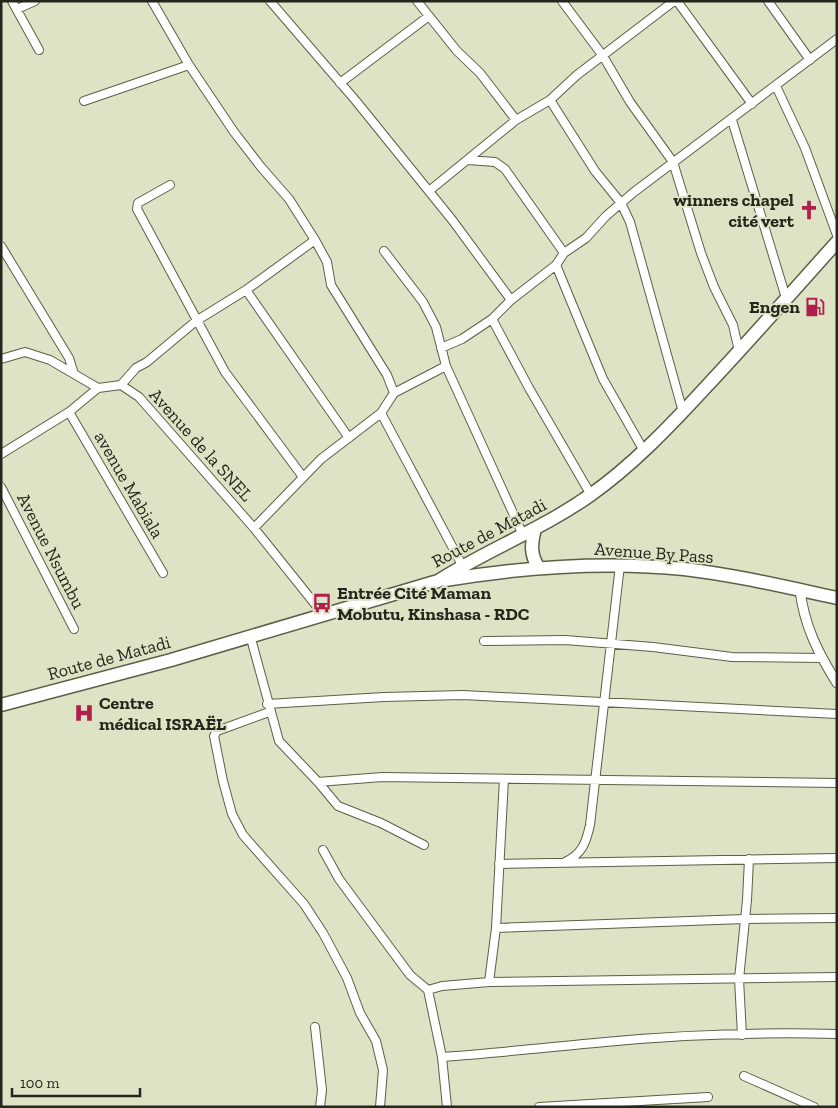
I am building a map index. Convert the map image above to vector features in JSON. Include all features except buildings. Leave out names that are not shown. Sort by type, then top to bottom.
[{"type":"highway","name":"Route de Matadi","points":[[1,705],[172,660],[250,635],[438,581],[462,566],[529,532],[591,495],[644,451],[683,412],[837,242]]},
{"type":"highway","points":[[529,532],[534,560],[539,568]]},
{"type":"highway","name":"Avenue By Pass","points":[[438,581],[539,568],[620,565],[684,569],[837,598]]},
{"type":"street","points":[[12,1],[39,50]]},
{"type":"street","points":[[17,9],[35,1]]},
{"type":"street","points":[[152,1],[189,65],[261,167],[289,199],[315,240],[326,262],[331,285],[387,374],[394,393]]},
{"type":"street","points":[[270,1],[429,191],[511,300]]},
{"type":"street","points":[[417,1],[457,50],[480,73],[516,120]]},
{"type":"street","points":[[562,1],[603,56],[630,102],[673,162],[701,253],[732,325],[739,351]]},
{"type":"street","points":[[429,191],[516,120],[550,100],[576,75],[676,1],[752,104]]},
{"type":"street","points":[[768,1],[810,60]]},
{"type":"street","points":[[340,83],[429,16]]},
{"type":"street","points":[[441,348],[462,339],[492,319],[511,300],[556,265],[564,253],[586,238],[621,203],[837,39]]},
{"type":"street","points":[[84,101],[189,65]]},
{"type":"street","points":[[776,86],[804,148],[837,235]]},
{"type":"street","points":[[550,100],[595,171],[621,203],[630,222],[683,412]]},
{"type":"street","points":[[732,120],[786,298]]},
{"type":"street","points":[[468,160],[495,162],[505,169],[564,253]]},
{"type":"street","points":[[170,185],[136,205],[196,321],[226,372],[303,477]]},
{"type":"street","points":[[1,454],[69,412],[98,388],[121,385],[136,368],[147,362],[196,321],[246,290],[315,240]]},
{"type":"street","points":[[1,246],[64,351],[74,374]]},
{"type":"street","points":[[384,251],[423,302],[436,327],[446,366],[529,532]]},
{"type":"street","points":[[556,265],[603,379],[644,451]]},
{"type":"street","points":[[246,290],[349,438]]},
{"type":"street","points":[[492,319],[529,388],[591,495]]},
{"type":"street","points":[[1,359],[25,352],[50,360],[98,388]]},
{"type":"street","points":[[254,528],[321,459],[381,413],[394,393],[446,366]]},
{"type":"street","name":"Avenue de la SNEL","points":[[121,385],[138,397],[254,528],[323,614]]},
{"type":"street","name":"avenue Mabiala","points":[[69,412],[163,574]]},
{"type":"street","points":[[381,413],[462,566]]},
{"type":"street","name":"Avenue Nsumbu","points":[[1,487],[74,629]]},
{"type":"street","points":[[563,863],[579,853],[586,842],[595,781],[620,565]]},
{"type":"street","points":[[800,590],[803,613],[822,658],[837,682]]},
{"type":"street","points":[[250,635],[268,708],[279,741],[338,806],[424,845]]},
{"type":"street","points":[[484,641],[565,640],[732,657],[822,658]]},
{"type":"street","points":[[380,1107],[383,1070],[376,1040],[360,1012],[348,978],[323,933],[304,904],[244,835],[232,814],[214,736],[216,731],[268,708],[384,697],[463,695],[837,714]]},
{"type":"street","points":[[318,782],[382,777],[837,783]]},
{"type":"street","points":[[490,982],[496,928],[504,779]]},
{"type":"street","points":[[322,850],[340,879],[410,975],[428,990],[442,1057],[447,1107]]},
{"type":"street","points":[[499,864],[837,858]]},
{"type":"street","points":[[742,1035],[739,979],[749,859]]},
{"type":"street","points":[[496,928],[745,919],[837,918]]},
{"type":"street","points":[[428,990],[442,986],[490,982],[837,977]]},
{"type":"street","points":[[314,1027],[322,1090],[320,1107]]},
{"type":"street","points":[[442,1057],[517,1052],[606,1042],[742,1035],[837,1034]]},
{"type":"street","points":[[744,1076],[814,1107]]},
{"type":"street","points":[[539,1107],[708,1097]]},
{"type":"place","name":"winners chapel cité vert","points":[[809,210]]},
{"type":"place","name":"Engen","points":[[815,307]]},
{"type":"place","name":"Entrée Cité Maman Mobutu, Kinshasa - RDC","points":[[322,603]]},
{"type":"place","name":"Centre médical ISRAËL","points":[[84,713]]}]
